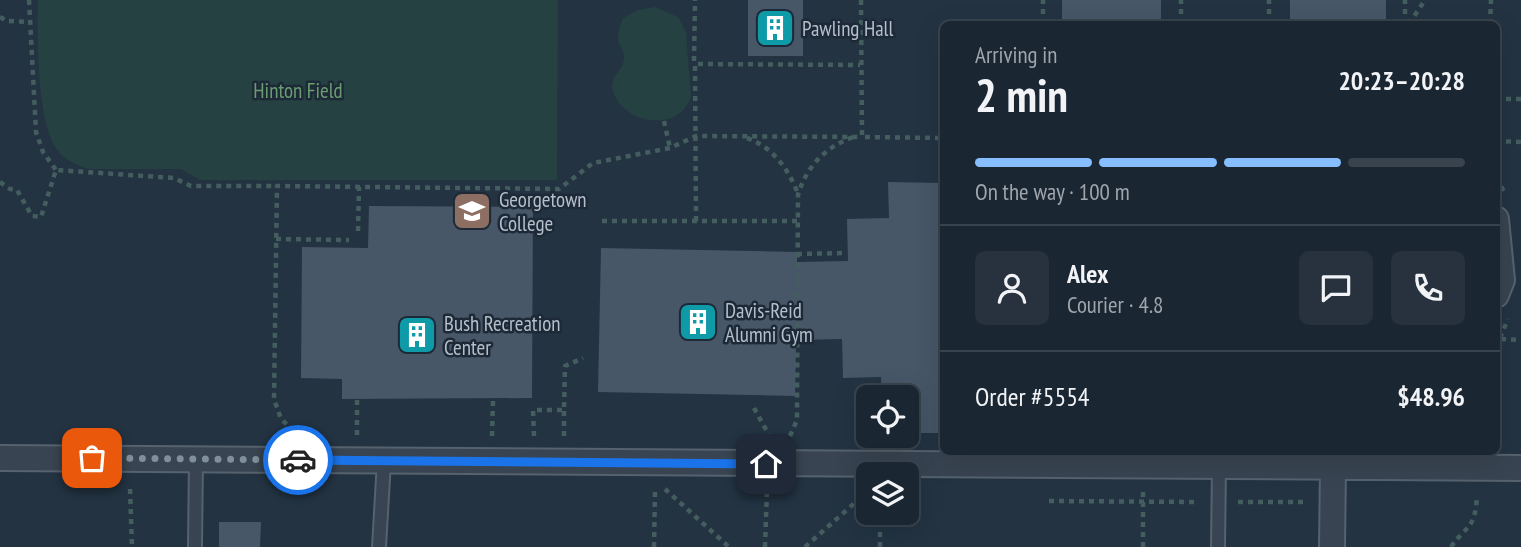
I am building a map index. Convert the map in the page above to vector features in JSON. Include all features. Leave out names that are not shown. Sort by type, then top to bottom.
[{"type":"street","points":[[1500,260],[1500,285]]},
{"type":"street","points":[[0,458],[1228,461],[1334,467],[1433,460],[1521,468]]},
{"type":"street","points":[[1332,547],[1334,467]]},
{"type":"lane","points":[[195,547],[196,459]]},
{"type":"lane","points":[[379,547],[384,461]]},
{"type":"lane","points":[[1218,547],[1228,461]]},
{"type":"path","points":[[29,0],[36,132],[43,152],[56,170]]},
{"type":"path","points":[[694,61],[695,0]]},
{"type":"path","points":[[861,0],[862,137]]},
{"type":"path","points":[[1043,0],[1043,21]]},
{"type":"path","points":[[1181,0],[1181,21]]},
{"type":"path","points":[[1269,0],[1269,21]]},
{"type":"path","points":[[1405,0],[1407,21]]},
{"type":"path","points":[[1409,21],[1425,0]]},
{"type":"path","points":[[1490,21],[1491,0]]},
{"type":"path","points":[[0,17],[7,21],[29,22]]},
{"type":"path","points":[[696,221],[695,64],[860,65]]},
{"type":"path","points":[[1500,99],[1521,99]]},
{"type":"path","points":[[664,121],[670,148]]},
{"type":"path","points":[[56,170],[174,178],[191,186],[559,189],[593,163],[670,148],[696,136],[940,138]]},
{"type":"path","points":[[740,136],[759,143],[776,156],[793,180],[798,195],[797,421],[788,439],[780,439]]},
{"type":"path","points":[[798,195],[807,172],[818,160],[835,144],[854,137]]},
{"type":"path","points":[[1500,141],[1521,142]]},
{"type":"path","points":[[0,182],[17,190],[32,216],[41,216],[56,170]]},
{"type":"path","points":[[277,186],[274,399],[281,419],[292,430],[304,435]]},
{"type":"path","points":[[358,231],[359,187]]},
{"type":"path","points":[[602,221],[798,221]]},
{"type":"path","points":[[276,239],[349,240]]},
{"type":"path","points":[[797,254],[846,253]]},
{"type":"path","points":[[1501,339],[1521,340]]},
{"type":"path","points":[[554,437],[564,437],[565,366],[583,358]]},
{"type":"path","points":[[357,399],[357,435]]},
{"type":"path","points":[[493,401],[491,437],[502,437]]},
{"type":"path","points":[[754,408],[771,439],[757,439]]},
{"type":"path","points":[[534,437],[533,410],[564,410]]},
{"type":"path","points":[[344,435],[370,436]]},
{"type":"path","points":[[523,437],[544,437]]},
{"type":"path","points":[[130,489],[132,547]]},
{"type":"path","points":[[664,489],[729,547]]},
{"type":"path","points":[[765,547],[767,490]]},
{"type":"path","points":[[654,547],[655,491]]},
{"type":"path","points":[[1451,547],[1466,533],[1474,519],[1477,496]]},
{"type":"path","points":[[805,547],[856,502]]},
{"type":"path","points":[[1143,502],[1143,547]]},
{"type":"path","points":[[880,525],[880,547]]},
{"type":"green space","name":"Hinton Field","points":[[38,0],[558,0],[557,180],[200,180],[181,169],[89,169],[60,154],[48,132],[39,75]]},
{"type":"green space","points":[[655,7],[678,17],[686,32],[691,97],[684,109],[674,117],[662,120],[649,120],[625,109],[612,88],[613,80],[624,59],[618,38],[623,18],[638,10]]},
{"type":"building","name":"Pawling Hall","points":[[748,0],[803,0],[803,56],[748,56]]},
{"type":"building","points":[[1062,0],[1161,0],[1161,21],[1062,21]]},
{"type":"building","points":[[1290,0],[1386,0],[1386,21],[1290,21]]},
{"type":"building","points":[[888,182],[940,183],[940,433],[919,433],[919,385],[881,385],[881,377],[843,378],[842,339],[796,340],[795,396],[598,392],[601,248],[797,252],[797,262],[848,261],[847,219],[889,218]]},
{"type":"building","name":"Bush Recreation Center","points":[[369,206],[533,207],[532,398],[342,399],[342,379],[301,378],[302,247],[368,248]]},
{"type":"building","points":[[219,522],[261,522],[260,547],[219,547]]},
{"type":"way so far","points":[[92,458],[298,460]]},
{"type":"place","name":"Pawling Hall","points":[[775,28]]},
{"type":"place","name":"Georgetown College","points":[[472,211]]},
{"type":"place","name":"Davis-Reid Alumni Gym","points":[[698,322]]},
{"type":"place","name":"Bush Recreation Center","points":[[417,335]]},
{"type":"route","points":[[298,460],[766,464]]}]
